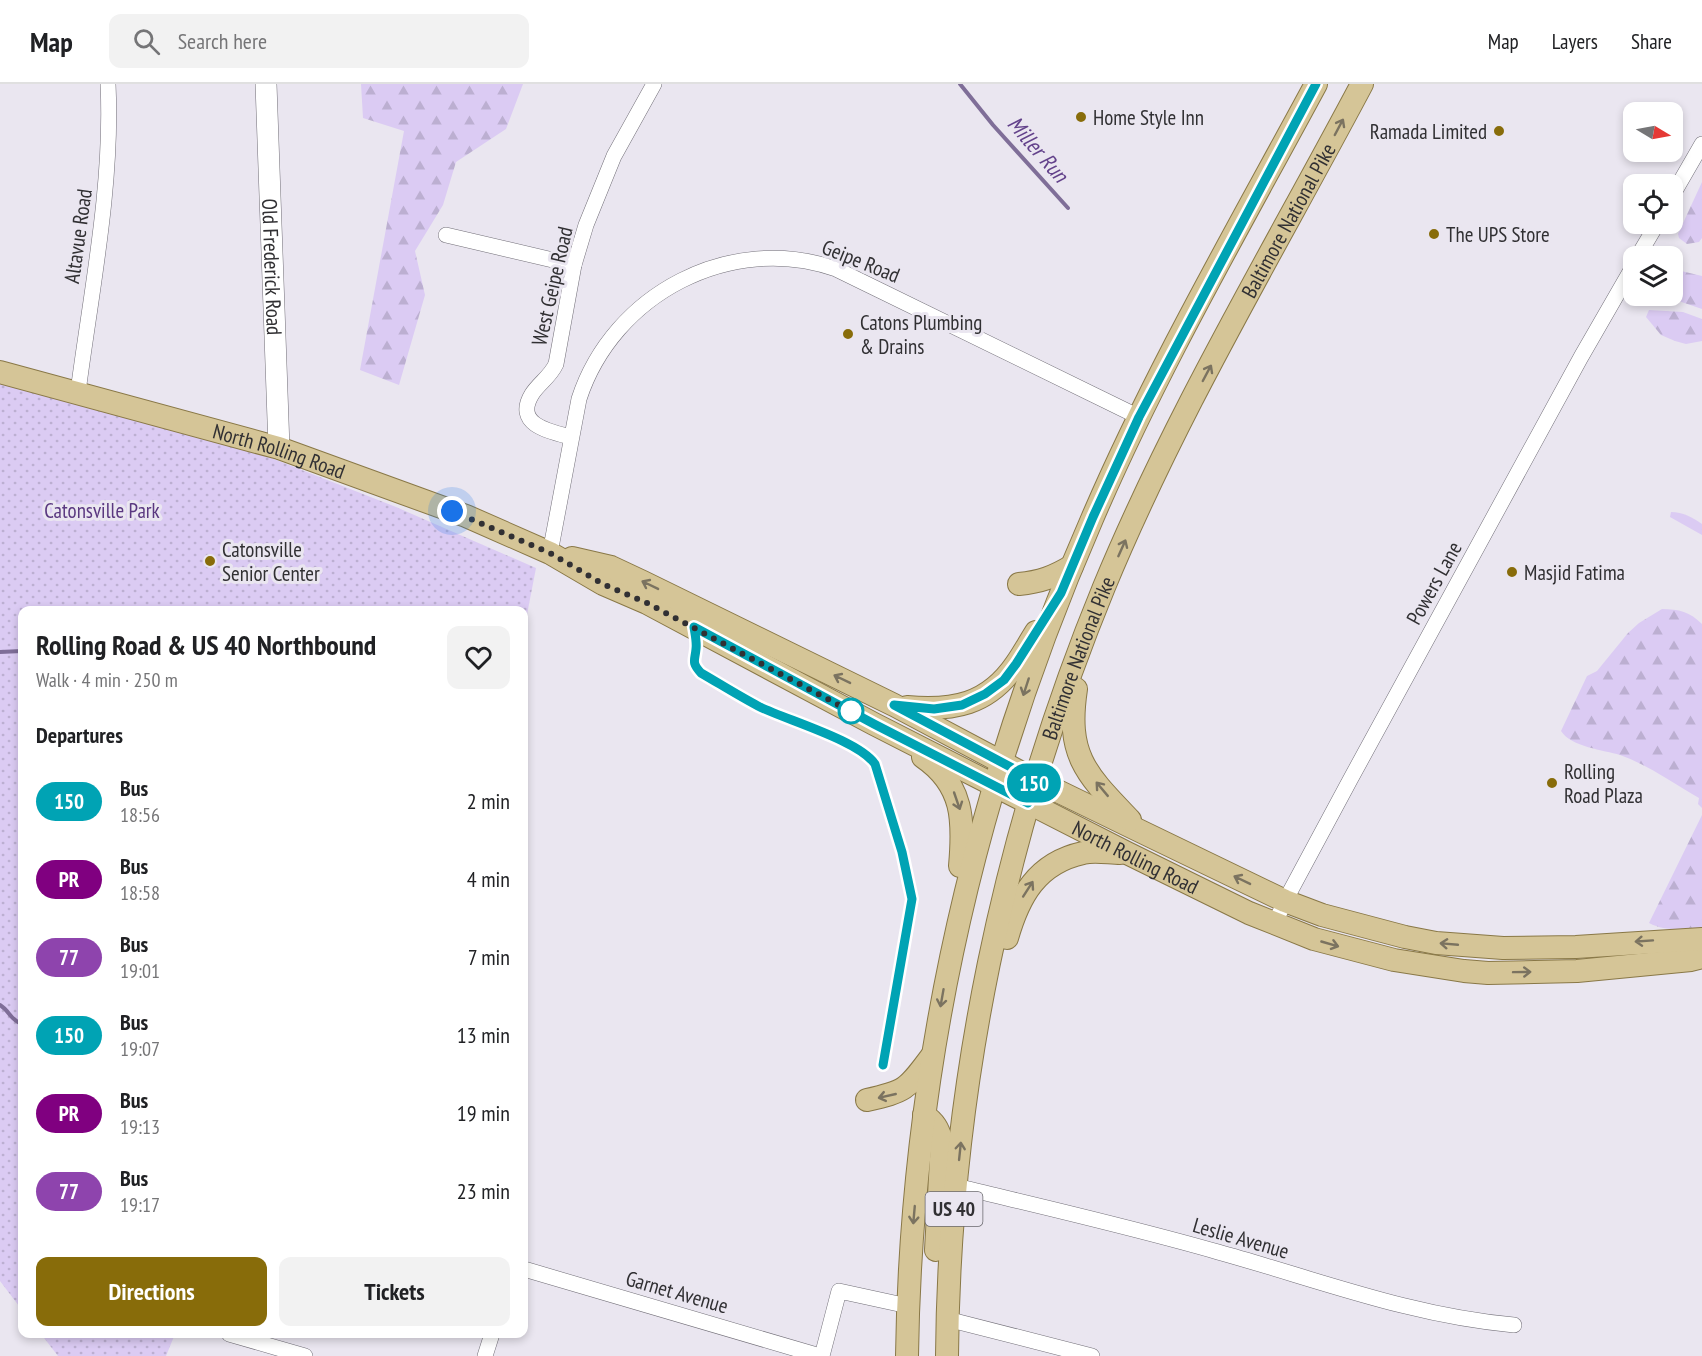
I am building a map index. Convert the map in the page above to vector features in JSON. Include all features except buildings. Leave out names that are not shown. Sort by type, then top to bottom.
[{"type":"main road","name":"Baltimore National Pike","points":[[907,1356],[912,1243],[932,1056],[954,940],[974,854],[1029,677],[1072,566],[1139,417],[1316,84]]},
{"type":"main road","name":"Baltimore National Pike","points":[[946,1356],[949,1269],[956,1186],[971,1064],[992,947],[1035,780],[1085,634],[1128,534],[1178,429],[1362,84]]},
{"type":"main road","name":"North Rolling Road","points":[[0,372],[279,448],[466,516],[550,553],[603,584],[656,608],[1127,853],[1275,924],[1314,939],[1394,960],[1464,971],[1577,970],[1681,961],[1702,957]]},
{"type":"main road","name":"North Rolling Road","points":[[550,553],[611,567],[894,705],[1035,780],[1142,832],[1285,901],[1355,926],[1436,943],[1514,948],[1576,947],[1702,939]]},
{"type":"main road","points":[[1019,584],[1051,578],[1072,566]]},
{"type":"main road","points":[[894,705],[948,708],[962,705],[985,694],[1004,680],[1061,593]]},
{"type":"main road","points":[[1085,634],[1072,717],[1074,742],[1092,778],[1142,832]]},
{"type":"main road","points":[[870,721],[941,772],[951,786],[958,803],[963,820],[963,837],[954,940]]},
{"type":"main road","points":[[971,1064],[1012,918],[1036,877],[1066,858],[1085,852],[1127,853]]},
{"type":"main road","points":[[867,1100],[898,1093],[912,1083],[932,1056]]},
{"type":"main road","points":[[924,1115],[938,1128],[942,1141],[933,1300],[947,1319]]},
{"type":"street","name":"Altavue Road","points":[[78,392],[106,181],[109,143],[108,84]]},
{"type":"street","name":"Old Frederick Road","points":[[266,84],[279,448]]},
{"type":"street","name":"West Geipe Road","points":[[571,437],[534,425],[527,410],[533,393],[551,375],[556,364],[574,265],[586,225],[614,156],[654,84]]},
{"type":"street","points":[[1683,177],[1702,144]]},
{"type":"street","points":[[446,235],[574,265]]},
{"type":"street","name":"Geipe Road","points":[[550,553],[579,399],[586,378],[598,355],[630,317],[651,298],[676,282],[727,263],[756,259],[784,259],[818,263],[836,269],[1139,417]]},
{"type":"street","name":"Powers Lane","points":[[1275,924],[1285,901],[1575,367],[1623,284]]},
{"type":"street","name":"Leslie Avenue","points":[[956,1186],[1218,1252],[1424,1312],[1514,1325]]},
{"type":"street","name":"Garnet Avenue","points":[[528,1270],[821,1356]]},
{"type":"street","points":[[821,1356],[839,1291],[908,1306]]},
{"type":"street","points":[[947,1319],[1056,1352],[1092,1356]]},
{"type":"street","points":[[243,1338],[305,1356]]},
{"type":"street","points":[[485,1356],[491,1338]]},
{"type":"green space","points":[[361,84],[523,84],[506,129],[456,162],[443,205],[415,251],[425,295],[399,385],[360,370],[404,131],[363,118]]},
{"type":"green space","points":[[1702,182],[1702,238],[1699,242],[1687,244],[1679,238],[1678,234],[1683,234],[1683,223]]},
{"type":"green space","points":[[1683,271],[1702,276],[1702,309],[1683,302]]},
{"type":"green space","points":[[1649,310],[1683,312],[1702,319],[1702,341],[1686,344],[1661,335],[1646,317]]},
{"type":"green space","name":"Catonsville Park","points":[[0,377],[238,445],[396,507],[536,568],[528,609],[528,606],[18,606],[18,1305],[0,1281]]},
{"type":"green space","points":[[1671,512],[1687,515],[1702,524],[1702,535],[1670,517]]},
{"type":"green space","points":[[1662,609],[1684,612],[1702,624],[1702,808],[1698,804],[1699,798],[1650,769],[1620,755],[1572,741],[1561,731],[1587,676],[1597,671],[1639,623]]},
{"type":"green space","points":[[1702,815],[1702,928],[1668,929],[1655,926],[1649,923]]},
{"type":"green space","points":[[44,1338],[173,1338],[166,1356],[58,1356]]},
{"type":"waterway","name":"Miller Run","points":[[960,84],[993,125],[1068,208]]},
{"type":"waterway","points":[[0,652],[18,651]]},
{"type":"waterway","points":[[0,1005],[18,1022]]},
{"type":"bus line","name":"150","points":[[883,1065],[912,899],[902,852],[875,764],[869,756],[859,750],[759,707],[701,673],[696,668],[693,659],[696,650],[694,627],[874,724],[1028,803],[1035,780],[894,705],[934,709],[962,705],[985,694],[1004,680],[1016,664],[1061,593],[1139,417],[1316,84]]},
{"type":"place","name":"Home Style Inn","points":[[1081,117]]},
{"type":"place","name":"Ramada Limited","points":[[1499,131]]},
{"type":"place","name":"The UPS Store","points":[[1434,234]]},
{"type":"place","name":"Catons Plumbing & Drains","points":[[848,334]]},
{"type":"place","name":"Catonsville Senior Center","points":[[210,561]]},
{"type":"place","name":"Masjid Fatima","points":[[1512,572]]},
{"type":"place","name":"Rolling Road Plaza","points":[[1552,783]]},
{"type":"route","points":[[452,511],[550,553],[603,584],[694,627],[854,713],[851,711]]}]
